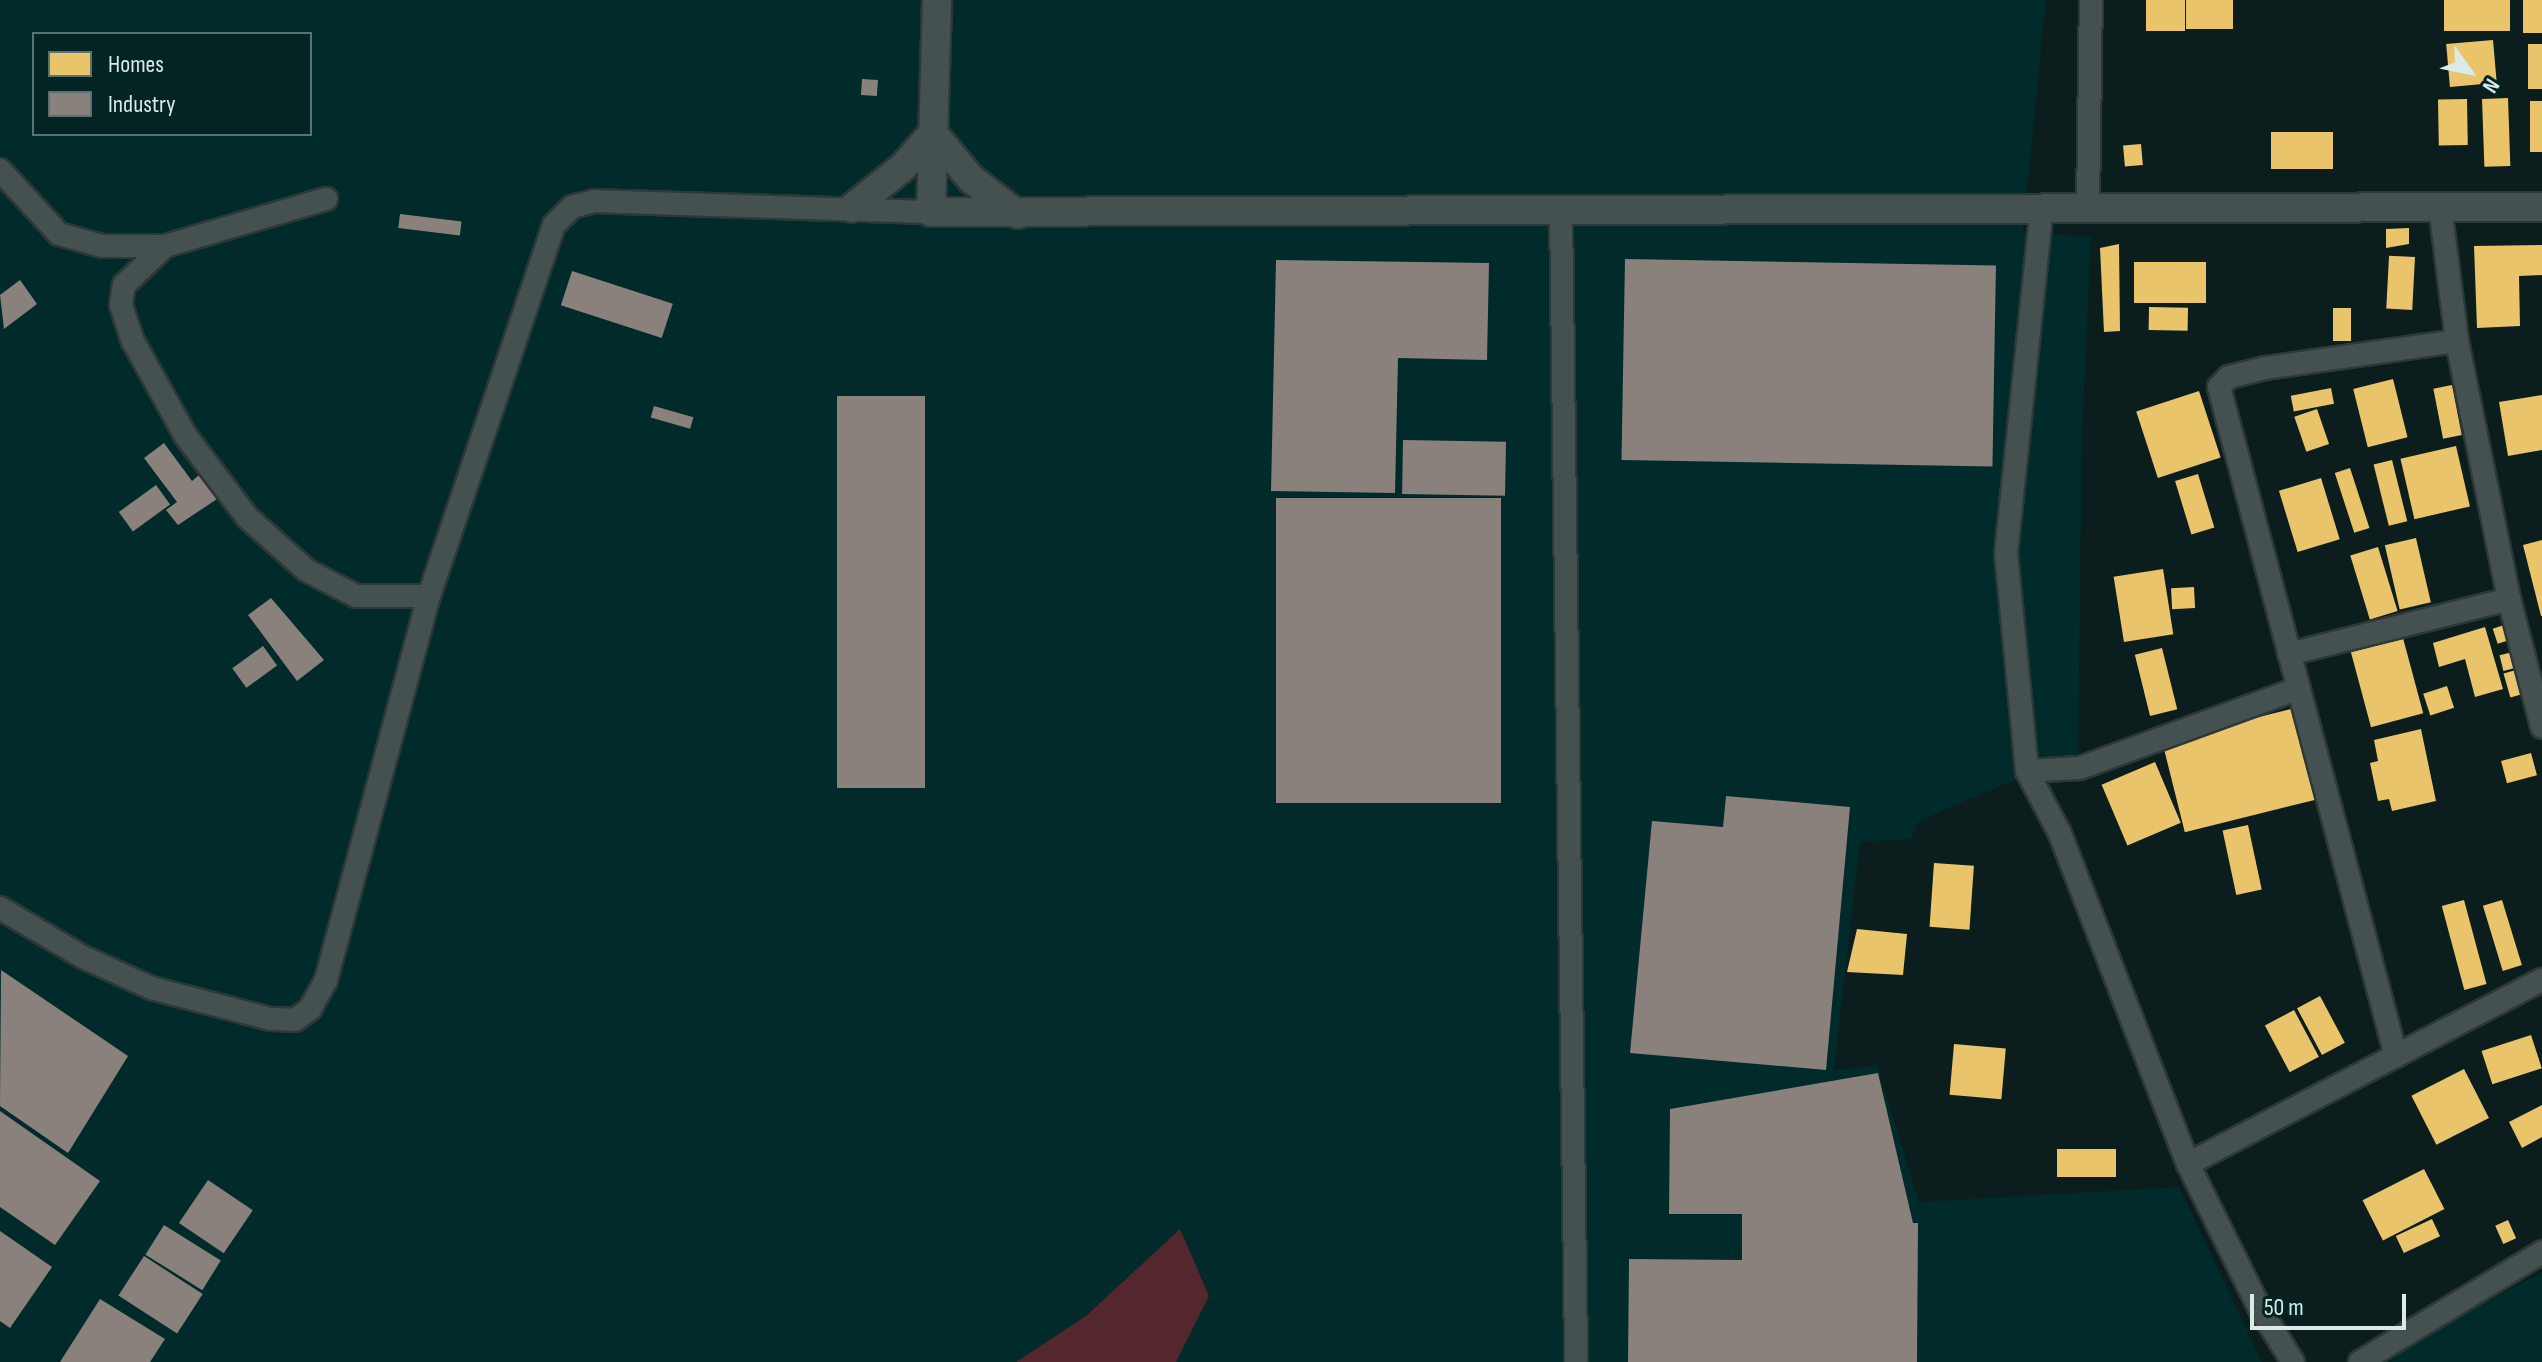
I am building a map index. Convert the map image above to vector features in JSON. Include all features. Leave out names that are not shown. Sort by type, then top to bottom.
[{"type":"street","points":[[931,212],[937,0]]},
{"type":"street","points":[[2088,207],[2091,0]]},
{"type":"street","points":[[852,208],[903,167],[933,133]]},
{"type":"street","points":[[933,133],[971,179],[1017,214]]},
{"type":"street","points":[[0,170],[59,234],[102,246],[165,246],[326,199]]},
{"type":"street","points":[[0,908],[83,957],[151,988],[271,1019],[295,1020],[310,1009],[326,980],[429,596],[554,225],[572,207],[594,201],[1017,214],[2042,206],[2542,207]]},
{"type":"street","points":[[2042,206],[2013,452],[2006,554],[2027,771],[2059,832],[2188,1164],[2261,1311],[2293,1362]]},
{"type":"street","points":[[2440,206],[2457,341],[2509,599],[2542,727]]},
{"type":"street","points":[[1561,209],[1576,1362]]},
{"type":"street","points":[[165,246],[124,285],[121,305],[133,341],[185,435],[247,517],[306,570],[356,596],[429,596]]},
{"type":"street","points":[[2396,1056],[2219,387],[2229,377],[2265,368],[2457,341]]},
{"type":"street","points":[[2289,654],[2509,599]]},
{"type":"street","points":[[2027,771],[2080,768],[2297,689]]},
{"type":"street","points":[[2188,1164],[2542,980]]},
{"type":"street","points":[[2360,1362],[2542,1252]]},
{"type":"shaded area","points":[[0,0],[2046,0],[2023,232],[2091,237],[2082,437],[2078,753],[1919,821],[1911,839],[1860,842],[1834,1070],[1877,1066],[1919,1202],[2179,1187],[2262,1362],[0,1362]]},
{"type":"shaded area","points":[[1180,1229],[1209,1296],[1176,1362],[1016,1362],[1086,1316]]},
{"type":"shaded area","points":[[2542,1272],[2542,1362],[2389,1362],[2420,1338]]},
{"type":"building: Homes","points":[[2146,0],[2185,0],[2185,31],[2146,31]]},
{"type":"building: Homes","points":[[2186,0],[2233,0],[2233,29],[2186,29]]},
{"type":"building: Homes","points":[[2444,0],[2510,0],[2510,31],[2444,31]]},
{"type":"building: Homes","points":[[2523,0],[2542,0],[2542,33],[2523,33]]},
{"type":"building: Homes","points":[[2493,40],[2497,83],[2450,87],[2446,44]]},
{"type":"building: Homes","points":[[2528,44],[2542,44],[2542,89],[2528,89]]},
{"type":"building: Homes","points":[[2508,98],[2510,166],[2484,167],[2482,99]]},
{"type":"building: Homes","points":[[2467,99],[2468,145],[2439,145],[2438,100]]},
{"type":"building: Homes","points":[[2530,101],[2542,101],[2542,152],[2530,152]]},
{"type":"building: Homes","points":[[2271,132],[2333,132],[2333,169],[2271,169]]},
{"type":"building: Homes","points":[[2141,144],[2143,165],[2125,166],[2123,146]]},
{"type":"building: Homes","points":[[2409,228],[2409,244],[2386,248],[2386,229]]},
{"type":"building: Homes","points":[[2119,244],[2120,331],[2104,332],[2100,248]]},
{"type":"building: Homes","points":[[2542,245],[2542,275],[2519,276],[2520,326],[2477,328],[2474,246]]},
{"type":"building: Homes","points":[[2389,256],[2415,257],[2412,310],[2386,309]]},
{"type":"building: Homes","points":[[2134,262],[2206,262],[2206,303],[2134,303]]},
{"type":"building: Homes","points":[[2149,307],[2188,308],[2188,331],[2149,330]]},
{"type":"building: Homes","points":[[2333,308],[2351,308],[2351,341],[2333,341]]},
{"type":"building: Homes","points":[[2393,379],[2408,437],[2368,447],[2353,389]]},
{"type":"building: Homes","points":[[2452,385],[2462,435],[2443,439],[2433,389]]},
{"type":"building: Homes","points":[[2331,388],[2334,404],[2294,412],[2291,396]]},
{"type":"building: Homes","points":[[2199,391],[2221,458],[2158,478],[2136,411]]},
{"type":"building: Homes","points":[[2542,395],[2542,450],[2508,456],[2499,402]]},
{"type":"building: Homes","points":[[2317,409],[2329,444],[2306,452],[2294,417]]},
{"type":"building: Homes","points":[[2456,446],[2470,506],[2414,519],[2400,459]]},
{"type":"building: Homes","points":[[2392,460],[2407,521],[2389,526],[2374,465]]},
{"type":"building: Homes","points":[[2350,468],[2369,528],[2354,533],[2335,473]]},
{"type":"building: Homes","points":[[2198,474],[2214,528],[2191,535],[2175,481]]},
{"type":"building: Homes","points":[[2321,478],[2340,539],[2298,552],[2279,491]]},
{"type":"building: Homes","points":[[2416,538],[2431,602],[2400,610],[2385,545]]},
{"type":"building: Homes","points":[[2542,540],[2542,616],[2541,616],[2523,545]]},
{"type":"building: Homes","points":[[2378,547],[2398,611],[2370,620],[2350,555]]},
{"type":"building: Homes","points":[[2163,569],[2173,634],[2124,642],[2114,577]]},
{"type":"building: Homes","points":[[2194,587],[2195,608],[2172,609],[2171,588]]},
{"type":"building: Homes","points":[[2507,624],[2512,639],[2498,644],[2493,629]]},
{"type":"building: Homes","points":[[2485,627],[2503,689],[2475,697],[2465,659],[2439,667],[2433,643]]},
{"type":"building: Homes","points":[[2403,638],[2423,713],[2371,727],[2351,652]]},
{"type":"building: Homes","points":[[2162,648],[2177,709],[2150,716],[2135,655]]},
{"type":"building: Homes","points":[[2517,651],[2521,667],[2503,671],[2500,655]]},
{"type":"building: Homes","points":[[2516,670],[2523,694],[2510,698],[2504,674]]},
{"type":"building: Homes","points":[[2447,686],[2454,708],[2430,716],[2423,694]]},
{"type":"building: Homes","points":[[2295,708],[2318,799],[2185,832],[2162,741]]},
{"type":"building: Homes","points":[[2421,729],[2436,801],[2392,811],[2389,799],[2378,801],[2370,763],[2378,761],[2374,740]]},
{"type":"building: Homes","points":[[2531,753],[2537,775],[2507,783],[2501,761]]},
{"type":"building: Homes","points":[[2155,762],[2181,823],[2127,845],[2102,785]]},
{"type":"building: Homes","points":[[2248,825],[2262,890],[2236,895],[2223,830]]},
{"type":"building: Homes","points":[[1934,863],[1974,866],[1969,930],[1930,927]]},
{"type":"building: Homes","points":[[2464,900],[2487,984],[2464,990],[2442,906]]},
{"type":"building: Homes","points":[[2502,900],[2522,965],[2503,971],[2483,906]]},
{"type":"building: Homes","points":[[1857,929],[1907,934],[1903,975],[1847,972]]},
{"type":"building: Homes","points":[[2320,996],[2345,1043],[2322,1055],[2297,1008]]},
{"type":"building: Homes","points":[[2294,1010],[2319,1057],[2290,1072],[2265,1025]]},
{"type":"building: Homes","points":[[2531,1035],[2542,1068],[2492,1084],[2482,1051]]},
{"type":"building: Homes","points":[[1954,1044],[2006,1049],[2001,1099],[1950,1095]]},
{"type":"building: Homes","points":[[2464,1069],[2489,1118],[2436,1145],[2411,1096]]},
{"type":"building: Homes","points":[[2542,1105],[2542,1137],[2522,1148],[2509,1122]]},
{"type":"building: Homes","points":[[2057,1149],[2116,1149],[2116,1177],[2057,1177]]},
{"type":"building: Homes","points":[[2424,1169],[2444,1209],[2383,1240],[2363,1200]]},
{"type":"building: Homes","points":[[2432,1219],[2440,1236],[2404,1253],[2396,1236]]},
{"type":"building: Homes","points":[[2508,1220],[2516,1238],[2503,1244],[2495,1226]]},
{"type":"building: Industry","points":[[862,79],[878,80],[877,96],[861,95]]},
{"type":"building: Industry","points":[[400,214],[462,222],[460,235],[398,228]]},
{"type":"building: Industry","points":[[1625,259],[1996,265],[1992,466],[1621,460]]},
{"type":"building: Industry","points":[[1276,260],[1489,263],[1487,360],[1398,358],[1395,493],[1271,491]]},
{"type":"building: Industry","points":[[572,271],[673,304],[662,338],[561,305]]},
{"type":"building: Industry","points":[[20,280],[37,304],[4,329],[0,295]]},
{"type":"building: Industry","points":[[837,396],[925,396],[925,788],[837,788]]},
{"type":"building: Industry","points":[[654,406],[693,417],[690,429],[651,418]]},
{"type":"building: Industry","points":[[1403,440],[1506,442],[1505,496],[1402,494]]},
{"type":"building: Industry","points":[[164,443],[192,481],[199,475],[217,499],[178,525],[166,510],[177,502],[144,458]]},
{"type":"building: Industry","points":[[156,485],[170,504],[133,531],[119,512]]},
{"type":"building: Industry","points":[[1276,498],[1501,498],[1501,803],[1276,803]]},
{"type":"building: Industry","points":[[271,598],[324,660],[297,681],[248,615]]},
{"type":"building: Industry","points":[[263,646],[277,665],[246,688],[232,668]]},
{"type":"building: Industry","points":[[1726,796],[1850,807],[1826,1070],[1630,1053],[1652,821],[1723,827]]},
{"type":"building: Industry","points":[[1,970],[128,1056],[68,1153],[0,1106]]},
{"type":"building: Industry","points":[[1878,1073],[1913,1223],[1918,1223],[1917,1362],[1628,1362],[1629,1259],[1742,1260],[1742,1214],[1669,1214],[1670,1109]]},
{"type":"building: Industry","points":[[0,1111],[100,1181],[55,1245],[0,1207]]},
{"type":"building: Industry","points":[[208,1180],[253,1210],[224,1253],[179,1223]]},
{"type":"building: Industry","points":[[164,1225],[221,1261],[202,1290],[145,1255]]},
{"type":"building: Industry","points":[[0,1231],[52,1267],[10,1328],[0,1321]]},
{"type":"building: Industry","points":[[144,1256],[203,1294],[177,1334],[118,1295]]},
{"type":"building: Industry","points":[[100,1299],[165,1339],[150,1362],[60,1362]]}]
